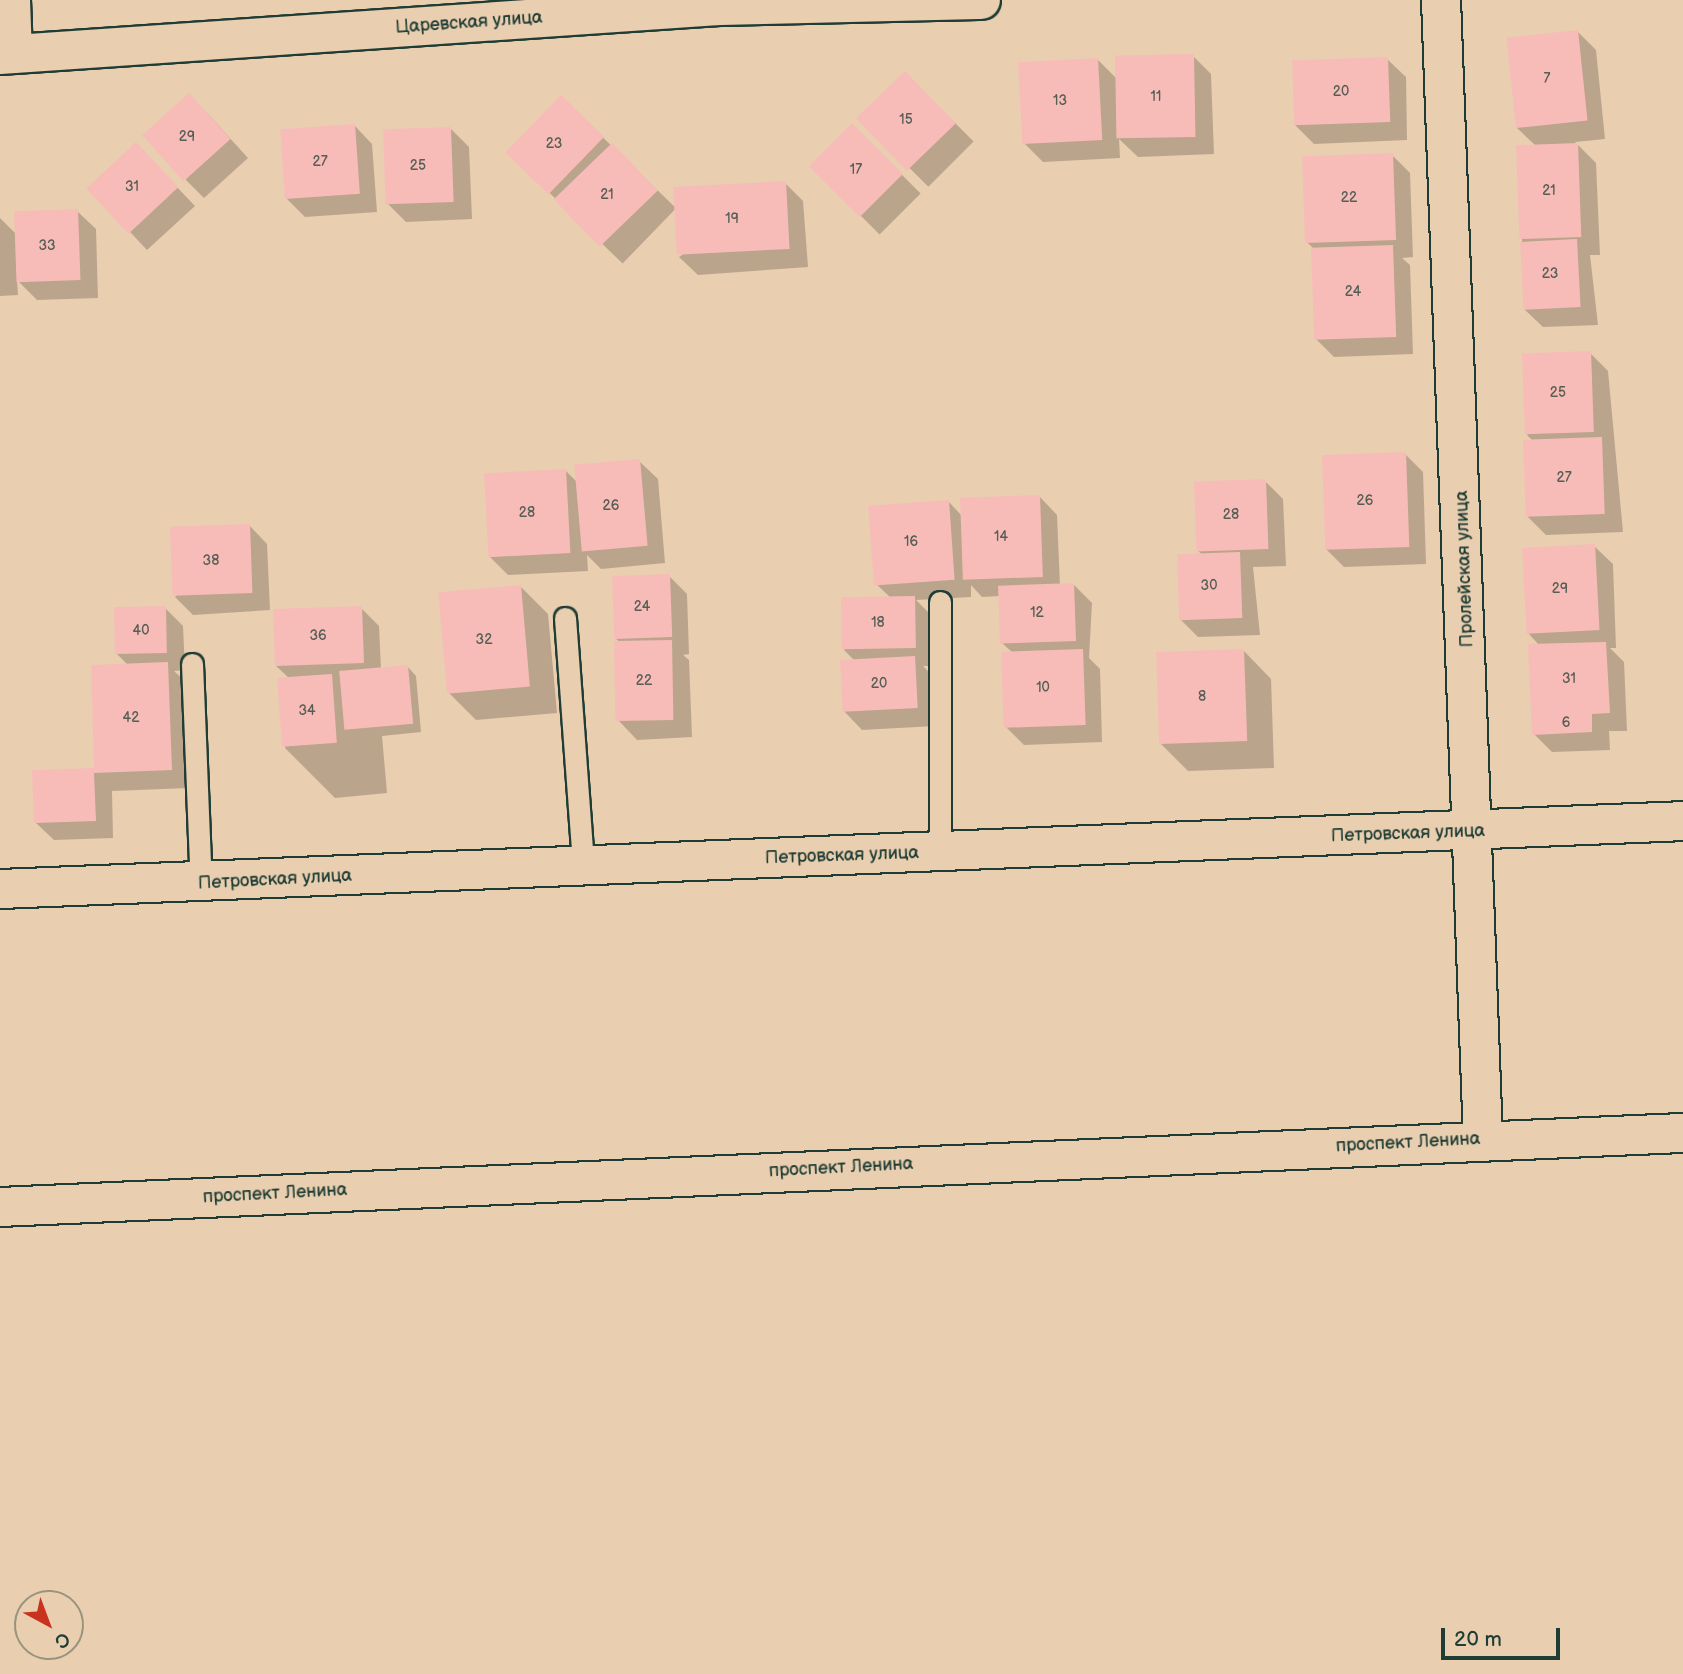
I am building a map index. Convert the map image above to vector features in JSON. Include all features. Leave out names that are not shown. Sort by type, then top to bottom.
[{"type":"street","points":[[7,55],[11,0]]},
{"type":"street","name":"Царевская улица","points":[[7,55],[718,3],[981,0]]},
{"type":"street","name":"Пролейская улица","points":[[1441,0],[1476,832],[1483,1139]]},
{"type":"street","name":"Петровская улица","points":[[0,889],[201,884],[583,866],[1476,832],[1683,821]]},
{"type":"street","name":"проспект Ленина","points":[[0,1207],[1483,1139],[1683,1133]]},
{"type":"lane","points":[[940,602],[940,852]]},
{"type":"lane","points":[[565,618],[583,866]]},
{"type":"lane","points":[[192,664],[201,884]]},
{"type":"building","points":[[1578,30],[1588,121],[1516,128],[1506,38]]},
{"type":"building","points":[[1194,54],[1195,137],[1116,138],[1115,55]]},
{"type":"building","points":[[1388,57],[1390,122],[1294,125],[1292,60]]},
{"type":"building","points":[[1098,58],[1102,140],[1022,144],[1018,62]]},
{"type":"building","points":[[905,71],[956,124],[907,171],[856,118]]},
{"type":"building","points":[[189,93],[230,139],[184,181],[142,135]]},
{"type":"building","points":[[561,95],[604,137],[549,194],[505,153]]},
{"type":"building","points":[[852,123],[903,174],[860,217],[809,166]]},
{"type":"building","points":[[355,124],[360,194],[285,199],[280,129]]},
{"type":"building","points":[[451,127],[454,202],[386,204],[383,129]]},
{"type":"building","points":[[136,142],[178,187],[129,234],[86,188]]},
{"type":"building","points":[[612,143],[658,190],[600,247],[554,199]]},
{"type":"building","points":[[1578,143],[1581,237],[1519,239],[1516,145]]},
{"type":"building","points":[[1393,153],[1396,240],[1305,243],[1302,156]]},
{"type":"building","points":[[786,181],[790,249],[677,255],[673,187]]},
{"type":"building","points":[[78,209],[80,280],[17,282],[14,211]]},
{"type":"building","points":[[1577,239],[1581,307],[1524,310],[1520,242]]},
{"type":"building","points":[[1393,245],[1396,337],[1314,340],[1311,248]]},
{"type":"building","points":[[1591,351],[1594,432],[1525,434],[1522,353]]},
{"type":"building","points":[[1602,437],[1605,514],[1526,517],[1523,440]]},
{"type":"building","points":[[1406,452],[1409,547],[1325,550],[1322,455]]},
{"type":"building","points":[[640,459],[648,546],[582,551],[574,465]]},
{"type":"building","points":[[566,469],[570,553],[489,557],[484,473]]},
{"type":"building","points":[[1266,479],[1268,549],[1196,551],[1194,482]]},
{"type":"building","points":[[1040,495],[1043,577],[963,580],[960,498]]},
{"type":"building","points":[[949,500],[955,580],[874,585],[868,506]]},
{"type":"building","points":[[250,524],[252,593],[172,596],[170,527]]},
{"type":"building","points":[[1595,544],[1600,630],[1527,634],[1522,548]]},
{"type":"building","points":[[1240,552],[1242,618],[1179,620],[1177,554]]},
{"type":"building","points":[[670,574],[672,637],[614,639],[612,576]]},
{"type":"building","points":[[1074,583],[1076,641],[1000,644],[998,586]]},
{"type":"building","points":[[521,585],[530,687],[447,694],[438,592]]},
{"type":"building","points":[[915,596],[916,648],[842,649],[841,597]]},
{"type":"building","points":[[166,606],[167,653],[115,654],[114,607]]},
{"type":"building","points":[[362,606],[364,663],[275,666],[273,609]]},
{"type":"building","points":[[672,640],[673,720],[615,721],[614,641]]},
{"type":"building","points":[[1606,642],[1610,713],[1592,714],[1592,732],[1532,735],[1528,644]]},
{"type":"building","points":[[1083,649],[1086,725],[1004,728],[1001,652]]},
{"type":"building","points":[[1244,649],[1247,741],[1159,744],[1156,652]]},
{"type":"building","points":[[915,656],[918,708],[843,712],[840,660]]},
{"type":"building","points":[[168,662],[172,770],[94,773],[96,821],[34,823],[32,770],[94,768],[91,665]]},
{"type":"building","points":[[408,665],[413,724],[344,730],[339,671]]},
{"type":"building","points":[[332,674],[337,743],[282,747],[277,678]]}]
